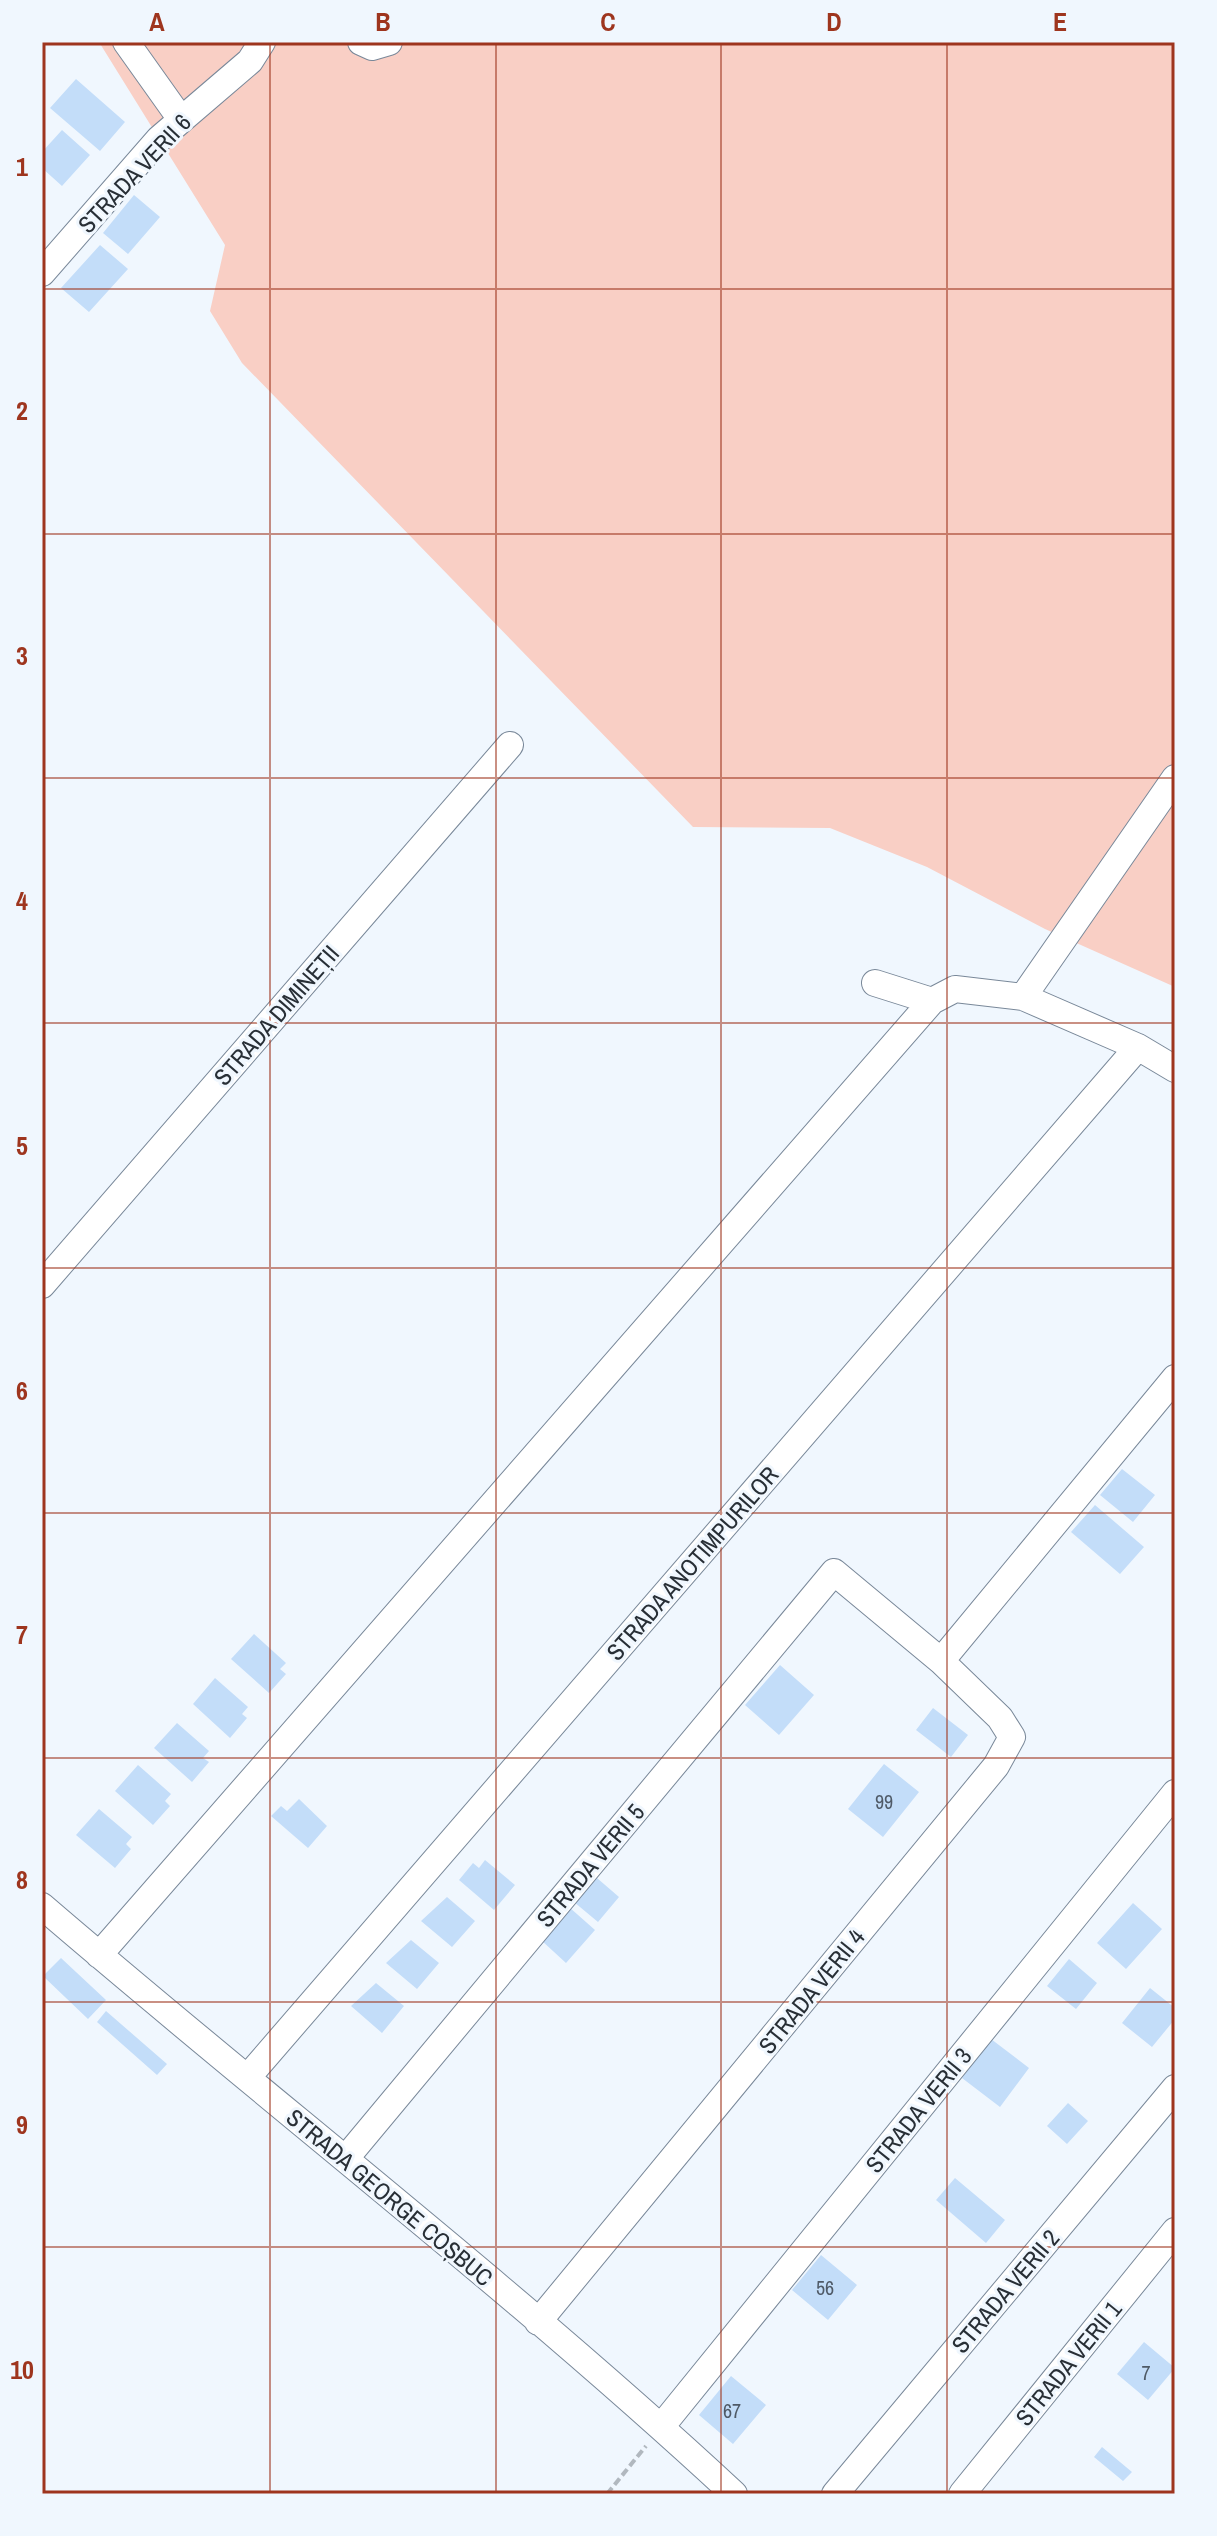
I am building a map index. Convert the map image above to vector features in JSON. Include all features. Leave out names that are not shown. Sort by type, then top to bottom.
[{"type":"street","points":[[126,42],[180,118]]},
{"type":"street","name":"STRADA VERII 6","points":[[42,273],[180,118],[222,87],[250,61],[262,42]]},
{"type":"street","points":[[361,42],[372,47],[389,42]]},
{"type":"street","name":"STRADA DIMINEȚII","points":[[42,1285],[510,745]]},
{"type":"street","points":[[1023,997],[1175,778]]},
{"type":"street","points":[[875,983],[932,1001]]},
{"type":"street","points":[[99,1955],[932,1001],[955,989],[1023,997],[1138,1047],[1175,1069]]},
{"type":"street","name":"STRADA ANOTIMPURILOR","points":[[247,2078],[1138,1047]]},
{"type":"street","points":[[941,1661],[1175,1378]]},
{"type":"street","name":"STRADA VERII 4","points":[[538,2322],[996,1766],[1012,1737],[1000,1718],[941,1661],[834,1572]]},
{"type":"street","name":"STRADA VERII 5","points":[[346,2158],[834,1572]]},
{"type":"street","name":"STRADA VERII 3","points":[[661,2427],[1175,1793]]},
{"type":"street","name":"STRADA GEORGE COȘBUC","points":[[42,1906],[346,2158],[661,2427],[734,2494]]},
{"type":"street","name":"STRADA VERII 2","points":[[835,2494],[1175,2088]]},
{"type":"street","name":"STRADA VERII 1","points":[[962,2494],[1175,2231]]},
{"type":"path","points":[[607,2494],[661,2427]]},
{"type":"shaded area","points":[[99,42],[1175,42],[1175,987],[1045,929],[927,867],[830,828],[693,827],[242,363],[210,311],[225,245]]},
{"type":"building","points":[[76,79],[125,122],[100,151],[50,108]]},
{"type":"building","points":[[62,130],[90,155],[62,186],[42,168],[42,152]]},
{"type":"building","points":[[134,195],[160,217],[128,254],[103,233]]},
{"type":"building","points":[[100,245],[128,269],[89,312],[61,288]]},
{"type":"building","points":[[1122,1469],[1155,1495],[1133,1522],[1100,1495]]},
{"type":"building","points":[[1095,1505],[1144,1547],[1120,1574],[1071,1532]]},
{"type":"building","points":[[254,1634],[286,1663],[280,1669],[286,1674],[269,1693],[231,1659]]},
{"type":"building","points":[[780,1665],[814,1695],[779,1735],[745,1705]]},
{"type":"building","points":[[215,1678],[248,1707],[242,1714],[247,1718],[230,1738],[193,1704]]},
{"type":"building","points":[[933,1708],[968,1735],[951,1757],[916,1730]]},
{"type":"building","points":[[177,1723],[209,1751],[203,1758],[209,1762],[192,1782],[154,1748]]},
{"type":"building","points":[[884,1764],[919,1792],[883,1837],[848,1809]]},
{"type":"building","points":[[138,1765],[171,1794],[165,1801],[170,1806],[153,1825],[115,1791]]},
{"type":"building","points":[[299,1799],[327,1826],[308,1848],[271,1816],[281,1806],[287,1811]]},
{"type":"building","points":[[99,1809],[132,1837],[126,1844],[131,1849],[115,1868],[76,1835]]},
{"type":"building","points":[[485,1860],[515,1885],[494,1910],[459,1880],[473,1863],[479,1868]]},
{"type":"building","points":[[590,1872],[619,1897],[598,1922],[568,1897]]},
{"type":"building","points":[[447,1897],[475,1921],[452,1947],[421,1921]]},
{"type":"building","points":[[1133,1903],[1162,1929],[1126,1969],[1097,1943]]},
{"type":"building","points":[[569,1907],[595,1930],[566,1963],[541,1940]]},
{"type":"building","points":[[411,1940],[439,1963],[417,1989],[386,1963]]},
{"type":"building","points":[[61,1958],[106,2000],[88,2019],[43,1976]]},
{"type":"building","points":[[1069,1959],[1097,1983],[1076,2009],[1047,1986]]},
{"type":"building","points":[[376,1983],[404,2006],[382,2033],[351,2006]]},
{"type":"building","points":[[1150,1988],[1175,2008],[1175,2019],[1152,2047],[1122,2023]]},
{"type":"building","points":[[106,2011],[167,2064],[157,2075],[97,2022]]},
{"type":"building","points":[[991,2039],[1029,2068],[1000,2107],[962,2078]]},
{"type":"building","points":[[1068,2103],[1088,2121],[1067,2144],[1047,2126]]},
{"type":"building","points":[[955,2178],[1005,2220],[986,2243],[936,2200]]},
{"type":"building","points":[[821,2255],[857,2285],[828,2320],[792,2290]]},
{"type":"building","points":[[1144,2342],[1175,2368],[1148,2400],[1117,2374]]},
{"type":"building","points":[[731,2376],[766,2405],[733,2444],[699,2415]]},
{"type":"building","points":[[1102,2447],[1132,2472],[1123,2481],[1094,2457]]}]
